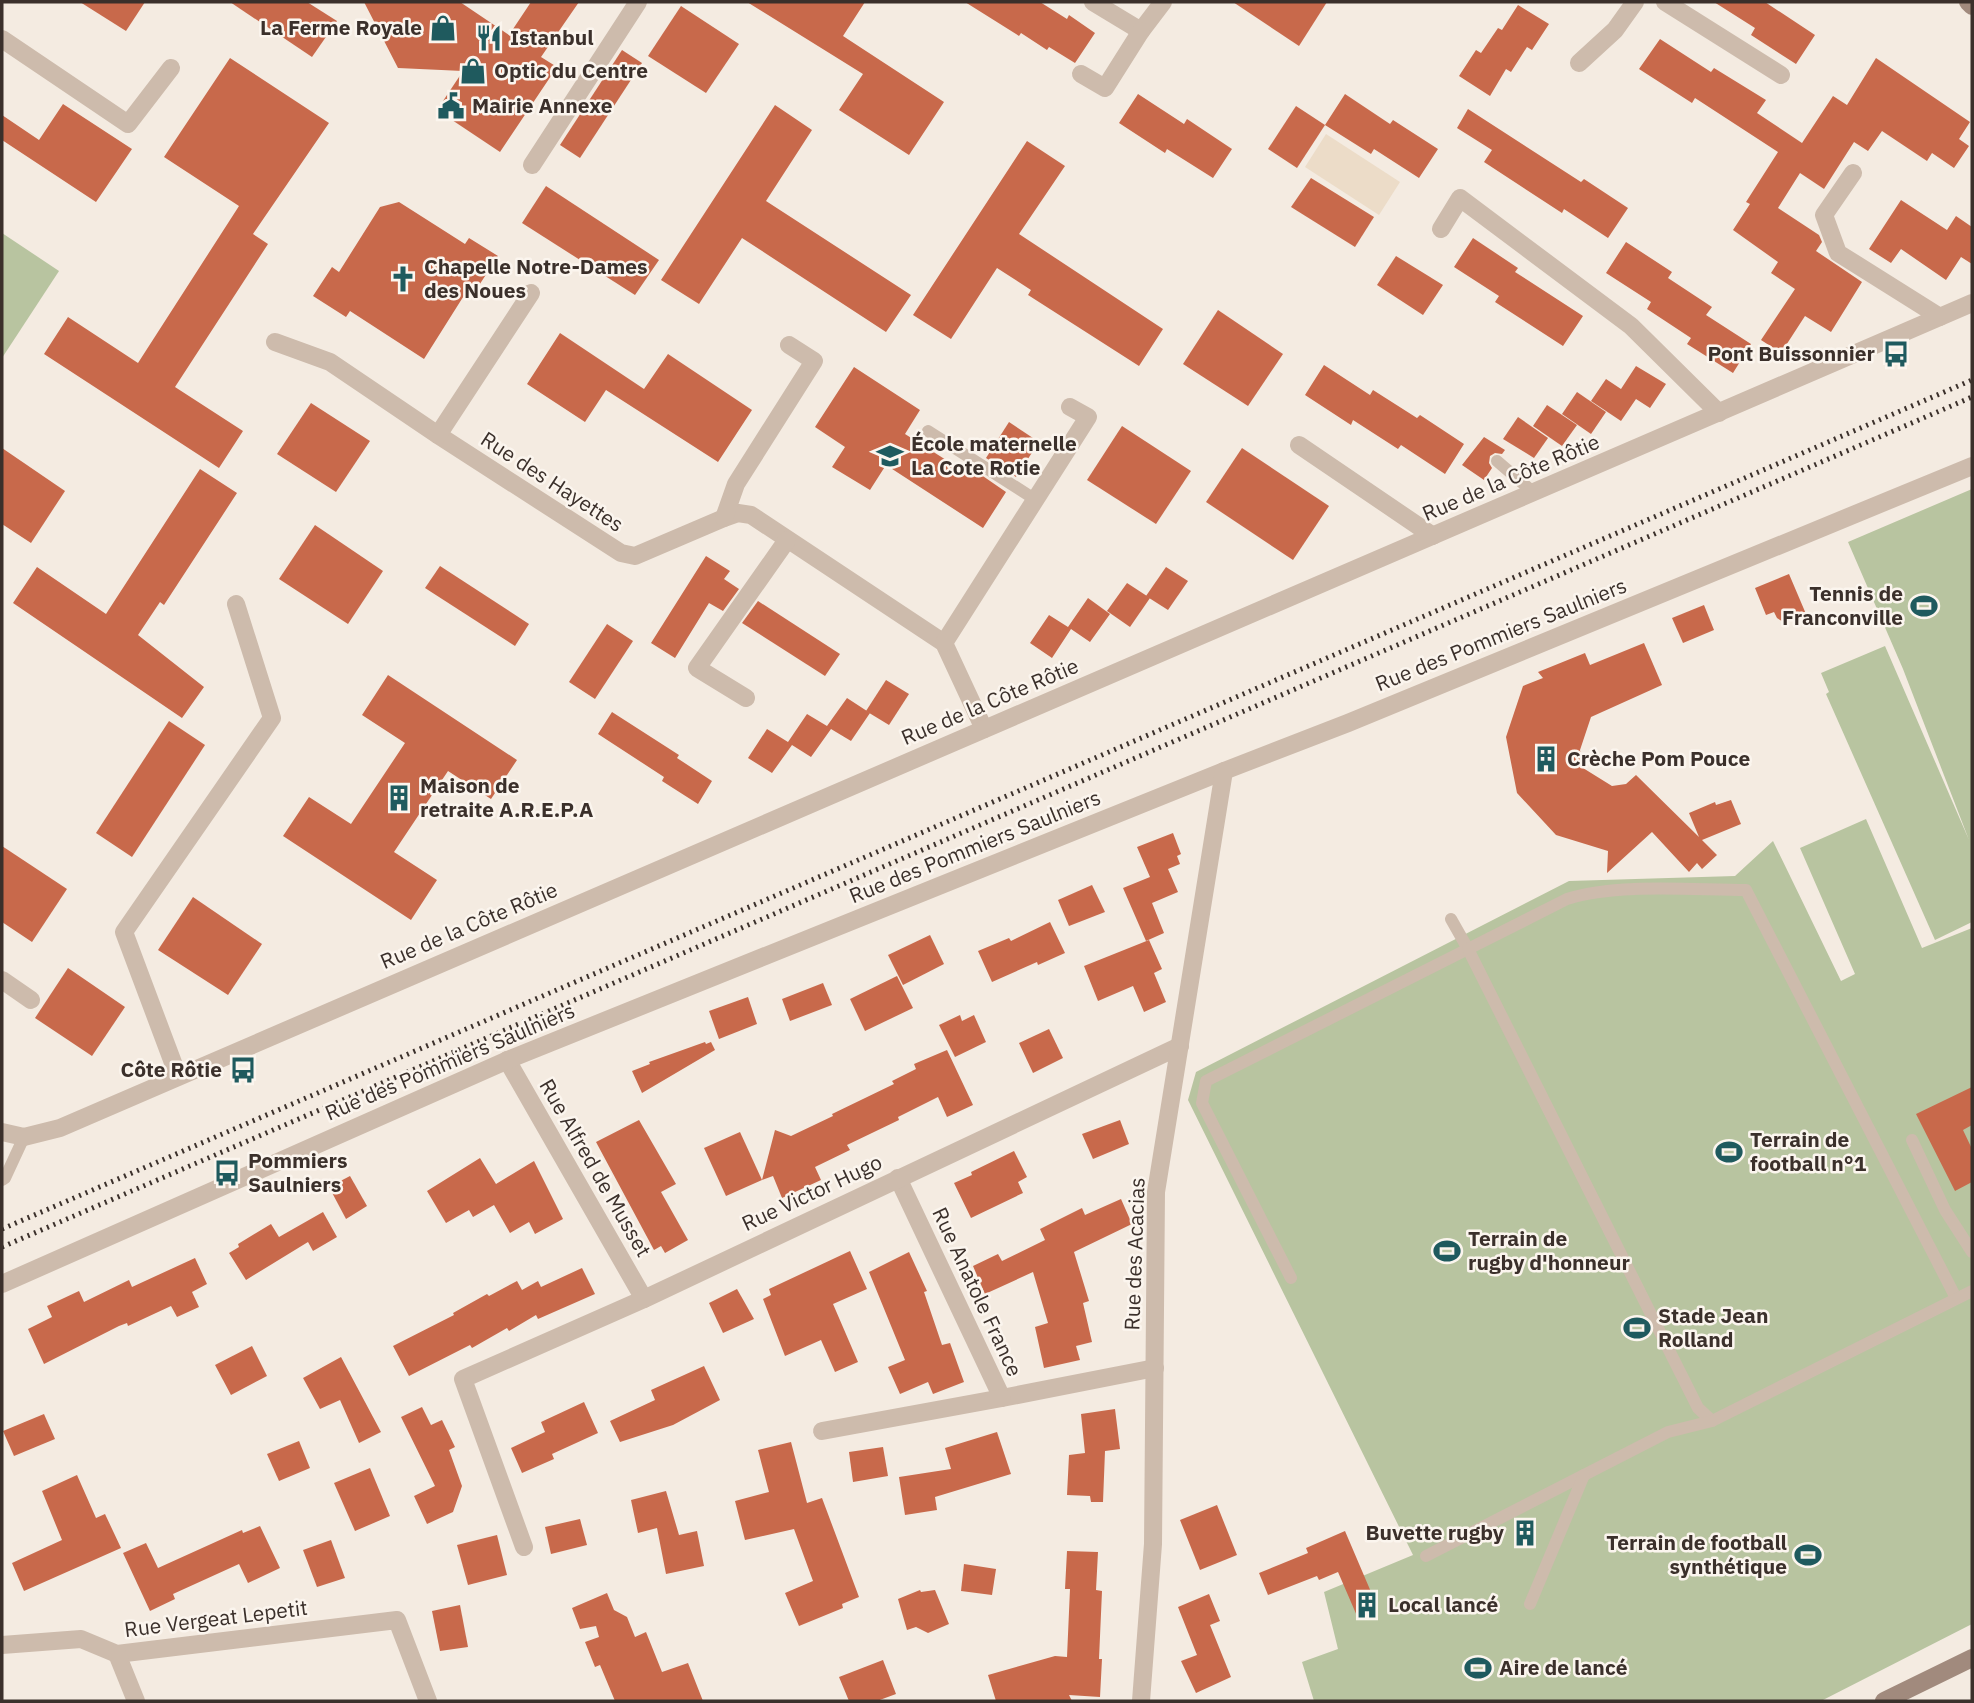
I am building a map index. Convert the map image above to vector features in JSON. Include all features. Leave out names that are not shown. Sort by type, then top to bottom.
[{"type":"street","points":[[532,165],[638,2]]},
{"type":"street","points":[[1093,2],[1141,31]]},
{"type":"street","points":[[1081,74],[1105,88],[1163,2]]},
{"type":"street","points":[[1578,63],[1615,30],[1635,2]]},
{"type":"street","points":[[1665,2],[1781,75]]},
{"type":"street","points":[[1968,2],[1972,6]]},
{"type":"street","points":[[2,38],[128,124],[171,68]]},
{"type":"street","points":[[1853,173],[1824,215],[1838,253],[1940,317]]},
{"type":"street","points":[[1441,229],[1460,198],[1631,326],[1719,413]]},
{"type":"street","points":[[438,435],[531,293]]},
{"type":"street","name":"Rue de la Côte Rôtie","points":[[24,1137],[60,1128],[1972,303]]},
{"type":"street","name":"Rue des Hayettes","points":[[275,342],[330,362],[621,553],[635,556],[738,513],[751,515],[943,643]]},
{"type":"street","points":[[724,518],[736,484],[814,361],[789,345]]},
{"type":"street","points":[[984,729],[943,643],[1088,417],[1070,407]]},
{"type":"street","points":[[1299,445],[1433,536]]},
{"type":"street","name":"Rue des Pommiers Saulniers","points":[[2,1284],[507,1060],[1348,723],[1972,466]]},
{"type":"street","points":[[746,698],[696,668],[787,540]]},
{"type":"street","points":[[178,1076],[124,932],[272,718],[236,604]]},
{"type":"street","name":"Rue des Acacias","points":[[1141,1701],[1153,1544],[1156,1192],[1224,771]]},
{"type":"street","points":[[2,980],[31,1000]]},
{"type":"street","name":"Rue Victor Hugo","points":[[524,1547],[463,1379],[644,1299],[1180,1046]]},
{"type":"street","name":"Rue Alfred de Musset","points":[[507,1060],[644,1299]]},
{"type":"street","points":[[2,1132],[24,1137]]},
{"type":"street","name":"Rue Anatole France","points":[[898,1178],[1002,1398],[1155,1368]]},
{"type":"street","points":[[822,1431],[1002,1398]]},
{"type":"street","name":"Rue Vergeat Lepetit","points":[[2,1645],[81,1639],[117,1654],[397,1620],[428,1701]]},
{"type":"street","points":[[117,1654],[136,1701]]},
{"type":"street","points":[[1884,1701],[1972,1658]]},
{"type":"lane","points":[[928,431],[1036,500]]},
{"type":"lane","points":[[1497,461],[1533,492]]},
{"type":"lane","points":[[1291,1278],[1202,1103],[1206,1081],[1567,898],[1585,893],[1642,890],[1746,890],[1956,1298]]},
{"type":"lane","points":[[1451,919],[1698,1408],[1712,1421]]},
{"type":"lane","points":[[2,1180],[24,1137]]},
{"type":"lane","points":[[1912,1140],[1945,1210],[1972,1252]]},
{"type":"lane","points":[[1426,1556],[1668,1432],[1712,1421],[1972,1290]]},
{"type":"lane","points":[[1530,1604],[1584,1475]]},
{"type":"green space","points":[[2,233],[59,271],[2,358]]},
{"type":"green space","points":[[1972,489],[1972,922],[1935,940],[1826,694],[1829,692],[1821,673],[1885,646],[1969,840],[1903,669],[1848,542]]},
{"type":"green space","name":"Stade Jean Rolland","points":[[1866,819],[1922,948],[1972,928],[1972,1624],[1821,1701],[1314,1701],[1302,1662],[1338,1649],[1324,1592],[1413,1555],[1188,1100],[1196,1072],[1569,881],[1735,876],[1773,841],[1841,981],[1855,974],[1800,848]]},
{"type":"shaded area","points":[[1326,134],[1400,182],[1379,215],[1305,167]]},
{"type":"building","points":[[80,2],[145,2],[126,31]]},
{"type":"building","points":[[230,2],[307,2],[337,21],[312,57]]},
{"type":"building","points":[[364,2],[460,2],[509,35],[531,2],[579,2],[541,57],[557,67],[500,152],[437,110],[463,71],[398,68]]},
{"type":"building","points":[[747,2],[865,2],[843,36],[944,102],[909,155],[839,110],[863,74]]},
{"type":"building","points":[[965,2],[1040,2],[1067,19],[1069,15],[1095,33],[1075,63],[1049,47],[1047,50],[1021,33],[1019,36]]},
{"type":"building","points":[[1233,2],[1327,2],[1299,46]]},
{"type":"building","points":[[1714,2],[1765,2],[1815,35],[1796,64],[1751,35],[1755,28]]},
{"type":"building","points":[[1518,5],[1549,24],[1532,50],[1527,47],[1511,72],[1506,69],[1490,96],[1459,76],[1476,50],[1481,53],[1498,28],[1502,30]]},
{"type":"building","points":[[681,6],[739,44],[706,93],[648,56]]},
{"type":"building","points":[[1660,39],[1711,72],[1714,68],[1766,100],[1757,113],[1802,143],[1833,96],[1847,105],[1876,58],[1970,122],[1959,139],[1969,146],[1954,168],[1932,153],[1927,161],[1882,131],[1868,151],[1854,142],[1824,189],[1800,173],[1778,208],[1819,235],[1822,242],[1816,251],[1862,282],[1831,332],[1805,316],[1781,353],[1761,340],[1795,289],[1771,273],[1778,262],[1733,230],[1750,204],[1746,202],[1778,152],[1695,98],[1692,103],[1639,69]]},
{"type":"building","points":[[622,50],[642,63],[580,158],[560,145]]},
{"type":"building","points":[[230,58],[329,123],[253,234],[268,244],[175,387],[243,431],[219,468],[44,354],[68,317],[138,363],[239,206],[164,157]]},
{"type":"building","points":[[1138,94],[1184,124],[1187,119],[1232,149],[1213,178],[1167,149],[1165,153],[1119,123]]},
{"type":"building","points":[[1345,94],[1390,124],[1393,120],[1438,149],[1419,178],[1374,149],[1371,154],[1325,125]]},
{"type":"building","points":[[63,104],[132,149],[96,202],[2,140],[2,115],[39,140]]},
{"type":"building","points":[[775,105],[812,130],[766,201],[911,295],[886,332],[742,238],[699,304],[661,280]]},
{"type":"building","points":[[1296,106],[1325,125],[1297,168],[1268,149]]},
{"type":"building","points":[[1468,109],[1581,182],[1584,179],[1628,208],[1608,238],[1564,209],[1562,213],[1484,162],[1492,150],[1457,128]]},
{"type":"building","points":[[1027,141],[1065,166],[1019,234],[1163,329],[1139,366],[1028,295],[1031,290],[997,268],[951,339],[913,315]]},
{"type":"building","points":[[1311,178],[1374,217],[1355,247],[1291,207]]},
{"type":"building","points":[[546,186],[659,260],[635,295],[522,223]]},
{"type":"building","points":[[1901,200],[1947,230],[1956,216],[1972,227],[1972,264],[1961,257],[1946,280],[1901,249],[1891,263],[1869,249]]},
{"type":"building","name":"Chapelle Notre-Dames des Noues","points":[[399,202],[465,244],[469,238],[498,256],[476,290],[470,286],[424,359],[350,311],[346,317],[313,296],[332,267],[339,272],[380,207]]},
{"type":"building","points":[[1473,238],[1518,268],[1515,272],[1583,316],[1563,346],[1495,302],[1499,296],[1454,267]]},
{"type":"building","points":[[1626,242],[1672,272],[1668,278],[1712,307],[1706,315],[1751,344],[1733,373],[1687,344],[1691,338],[1647,309],[1651,302],[1606,273]]},
{"type":"building","points":[[1396,256],[1443,285],[1423,315],[1377,285]]},
{"type":"building","points":[[1218,310],[1283,354],[1248,406],[1183,364]]},
{"type":"building","points":[[560,333],[644,389],[668,354],[752,410],[718,462],[606,390],[585,422],[527,384]]},
{"type":"building","points":[[1324,365],[1370,395],[1373,390],[1417,418],[1420,415],[1464,444],[1445,474],[1401,445],[1398,449],[1353,420],[1351,425],[1305,395]]},
{"type":"building","points":[[1636,366],[1666,384],[1650,408],[1636,399],[1621,421],[1591,401],[1606,379],[1621,389]]},
{"type":"building","name":"École maternelle La Cote Rotie","points":[[854,367],[920,410],[905,434],[973,477],[977,472],[1006,492],[983,528],[886,465],[870,490],[832,467],[845,447],[815,427]]},
{"type":"building","points":[[1577,392],[1606,412],[1591,434],[1562,414]]},
{"type":"building","points":[[311,403],[370,441],[336,492],[277,454]]},
{"type":"building","points":[[1547,405],[1577,425],[1562,446],[1533,426]]},
{"type":"building","points":[[1518,417],[1548,438],[1534,458],[1503,439]]},
{"type":"building","points":[[1009,422],[1039,442],[1016,477],[986,458]]},
{"type":"building","points":[[1122,426],[1191,471],[1156,524],[1087,480]]},
{"type":"building","points":[[1484,437],[1505,450],[1502,454],[1495,453],[1490,456],[1489,463],[1492,468],[1484,480],[1462,465]]},
{"type":"building","points":[[2,448],[65,491],[31,543],[2,524]]},
{"type":"building","points":[[1242,448],[1329,506],[1293,560],[1206,502]]},
{"type":"building","points":[[200,469],[237,493],[164,605],[160,602],[138,635],[204,687],[182,718],[13,603],[37,567],[106,614]]},
{"type":"building","points":[[315,525],[383,571],[348,624],[279,579]]},
{"type":"building","points":[[706,556],[730,571],[724,579],[739,589],[723,611],[709,603],[675,658],[651,643]]},
{"type":"building","points":[[440,566],[529,624],[515,646],[425,588]]},
{"type":"building","points":[[1166,567],[1188,581],[1168,610],[1146,596]]},
{"type":"building","points":[[1789,574],[1806,614],[1785,623],[1777,618],[1774,612],[1766,615],[1755,588]]},
{"type":"building","points":[[1127,583],[1150,598],[1130,627],[1107,611]]},
{"type":"building","points":[[1088,598],[1110,614],[1090,642],[1071,629],[1052,658],[1030,643],[1049,615],[1068,627]]},
{"type":"building","points":[[758,601],[840,654],[825,676],[742,623]]},
{"type":"building","points":[[1704,605],[1714,630],[1683,643],[1672,618]]},
{"type":"building","points":[[607,624],[633,641],[595,699],[569,682]]},
{"type":"building","name":"Crèche Pom Pouce","points":[[1644,643],[1662,685],[1591,717],[1580,750],[1583,768],[1612,786],[1626,784],[1636,775],[1699,837],[1689,813],[1715,802],[1716,805],[1731,800],[1741,824],[1702,840],[1717,855],[1702,869],[1697,863],[1689,872],[1652,832],[1607,873],[1608,851],[1556,835],[1517,793],[1506,737],[1523,686],[1543,678],[1538,672],[1585,653],[1590,665]]},
{"type":"building","name":"Maison de retraite A.R.E.P.A","points":[[388,675],[517,760],[491,799],[448,771],[394,852],[437,880],[411,920],[283,836],[309,797],[351,824],[405,743],[362,715]]},
{"type":"building","points":[[886,680],[909,694],[889,725],[866,711]]},
{"type":"building","points":[[847,698],[870,713],[851,741],[831,729],[811,757],[792,745],[772,773],[748,758],[767,729],[788,742],[807,714],[827,726]]},
{"type":"building","points":[[612,712],[679,755],[677,758],[712,781],[698,804],[662,781],[664,777],[598,734]]},
{"type":"building","points":[[169,721],[205,745],[132,857],[96,833]]},
{"type":"building","points":[[1173,833],[1181,854],[1177,856],[1180,864],[1168,869],[1178,892],[1152,903],[1164,933],[1146,941],[1123,888],[1150,877],[1137,847]]},
{"type":"building","points":[[2,846],[67,889],[32,942],[2,922]]},
{"type":"building","points":[[1092,885],[1105,912],[1069,926],[1058,900]]},
{"type":"building","points":[[193,897],[262,944],[228,995],[158,950]]},
{"type":"building","points":[[1050,922],[1065,953],[992,982],[978,951],[1009,938],[1011,941]]},
{"type":"building","points":[[930,935],[944,964],[903,985],[888,955]]},
{"type":"building","points":[[1149,940],[1162,969],[1154,973],[1166,1002],[1144,1012],[1133,986],[1098,1001],[1084,966]]},
{"type":"building","points":[[68,968],[125,1007],[92,1056],[35,1018]]},
{"type":"building","points":[[897,976],[913,1008],[865,1031],[850,999]]},
{"type":"building","points":[[823,983],[832,1005],[790,1021],[782,999]]},
{"type":"building","points":[[748,997],[757,1024],[719,1039],[709,1011]]},
{"type":"building","points":[[960,1015],[962,1021],[974,1015],[986,1042],[955,1057],[939,1025]]},
{"type":"building","points":[[1049,1029],[1063,1058],[1033,1073],[1019,1043]]},
{"type":"building","points":[[711,1042],[715,1050],[642,1093],[632,1071]]},
{"type":"building","points":[[947,1050],[973,1105],[947,1117],[938,1097],[898,1117],[899,1120],[847,1145],[850,1150],[815,1167],[821,1180],[782,1198],[773,1176],[762,1180],[775,1130],[791,1136],[894,1084],[892,1081],[916,1069],[914,1064]]},
{"type":"building","points":[[1972,1087],[1972,1125],[1963,1130],[1972,1149],[1972,1182],[1955,1191],[1916,1114]]},
{"type":"building","points":[[639,1120],[676,1184],[661,1192],[688,1240],[665,1253],[661,1246],[654,1250],[596,1142]]},
{"type":"building","points":[[1120,1120],[1129,1144],[1093,1159],[1082,1134]]},
{"type":"building","points":[[740,1132],[762,1180],[726,1196],[704,1148]]},
{"type":"building","points":[[1014,1151],[1027,1177],[1018,1182],[1023,1193],[971,1218],[954,1183]]},
{"type":"building","points":[[480,1158],[496,1184],[534,1161],[563,1219],[535,1234],[529,1222],[510,1233],[494,1205],[473,1217],[469,1210],[446,1223],[427,1191]]},
{"type":"building","points":[[350,1176],[367,1206],[346,1219],[329,1187]]},
{"type":"building","points":[[1121,1199],[1132,1224],[1074,1252],[1089,1301],[1083,1303],[1092,1342],[1076,1346],[1080,1360],[1044,1368],[1035,1327],[1048,1323],[1033,1272],[985,1294],[973,1266],[998,1254],[1002,1261],[1045,1240],[1040,1229],[1082,1208],[1085,1215]]},
{"type":"building","points":[[323,1212],[337,1237],[313,1251],[308,1242],[246,1280],[229,1253],[239,1247],[238,1244],[271,1224],[279,1237]]},
{"type":"building","points":[[850,1251],[867,1289],[833,1304],[858,1362],[835,1372],[821,1340],[785,1356],[763,1299],[771,1295],[769,1289]]},
{"type":"building","points":[[909,1252],[927,1291],[924,1292],[942,1345],[950,1343],[964,1382],[933,1394],[928,1382],[900,1394],[888,1367],[905,1360],[869,1272]]},
{"type":"building","points":[[195,1258],[207,1284],[192,1292],[199,1307],[177,1317],[171,1306],[128,1326],[127,1323],[119,1326],[44,1364],[28,1329],[52,1317],[47,1306],[79,1291],[84,1302],[129,1280],[132,1287]]},
{"type":"building","points":[[582,1268],[595,1294],[538,1319],[536,1315],[509,1331],[507,1328],[472,1348],[470,1345],[409,1376],[393,1346],[454,1315],[453,1313],[487,1294],[489,1296],[517,1281],[522,1290],[538,1281],[541,1287]]},
{"type":"building","points":[[737,1289],[754,1319],[723,1333],[709,1303]]},
{"type":"building","points":[[252,1346],[267,1376],[231,1395],[215,1365]]},
{"type":"building","points":[[341,1357],[381,1432],[359,1443],[340,1400],[320,1409],[303,1378]]},
{"type":"building","points":[[704,1366],[720,1400],[673,1425],[620,1442],[610,1421],[655,1400],[651,1390]]},
{"type":"building","points":[[584,1402],[598,1433],[552,1454],[554,1459],[522,1473],[511,1448],[545,1432],[541,1422]]},
{"type":"building","points":[[422,1407],[431,1425],[442,1420],[455,1447],[449,1450],[462,1486],[453,1512],[427,1524],[414,1496],[435,1486],[401,1417]]},
{"type":"building","points":[[1115,1409],[1120,1449],[1105,1451],[1103,1502],[1091,1502],[1090,1496],[1067,1495],[1069,1455],[1085,1453],[1081,1414]]},
{"type":"building","points":[[44,1414],[55,1439],[14,1456],[3,1431]]},
{"type":"building","points":[[997,1432],[1011,1474],[935,1497],[937,1510],[905,1515],[899,1477],[951,1469],[945,1448]]},
{"type":"building","points":[[299,1441],[310,1468],[279,1481],[267,1454]]},
{"type":"building","points":[[791,1442],[807,1503],[822,1498],[859,1597],[842,1604],[843,1608],[799,1626],[785,1593],[813,1581],[794,1529],[745,1540],[735,1501],[769,1492],[758,1450]]},
{"type":"building","points":[[883,1447],[888,1476],[853,1482],[849,1452]]},
{"type":"building","points":[[370,1468],[390,1516],[355,1531],[334,1483]]},
{"type":"building","points":[[77,1475],[96,1518],[105,1514],[121,1548],[24,1591],[12,1563],[62,1540],[42,1491]]},
{"type":"building","points":[[666,1491],[679,1535],[697,1531],[704,1566],[666,1574],[657,1528],[638,1533],[631,1500]]},
{"type":"building","points":[[1217,1505],[1237,1555],[1200,1570],[1180,1520]]},
{"type":"building","points":[[580,1519],[587,1545],[551,1554],[545,1527]]},
{"type":"building","points":[[260,1526],[280,1568],[248,1583],[239,1564],[173,1594],[175,1599],[150,1611],[123,1553],[146,1543],[158,1568],[242,1530],[243,1533]]},
{"type":"building","points":[[1345,1531],[1377,1606],[1357,1616],[1338,1572],[1319,1580],[1317,1576],[1268,1595],[1259,1573],[1308,1553],[1306,1548]]},
{"type":"building","points":[[497,1535],[507,1575],[468,1585],[457,1545]]},
{"type":"building","points":[[331,1540],[345,1578],[317,1587],[303,1550]]},
{"type":"building","points":[[1067,1551],[1098,1552],[1096,1590],[1102,1591],[1100,1697],[1069,1695],[1072,1701],[996,1701],[988,1675],[1055,1656],[1067,1657],[1070,1589],[1065,1589]]},
{"type":"building","points":[[964,1564],[996,1569],[992,1595],[961,1591]]},
{"type":"building","points":[[920,1590],[935,1590],[949,1624],[928,1633],[916,1627],[907,1630],[898,1599]]},
{"type":"building","points":[[607,1593],[614,1610],[627,1617],[635,1637],[646,1632],[662,1672],[688,1663],[703,1701],[615,1701],[600,1665],[595,1667],[585,1642],[599,1637],[596,1626],[580,1629],[572,1608]]},
{"type":"building","points":[[1209,1594],[1220,1621],[1210,1625],[1231,1677],[1196,1693],[1181,1661],[1197,1655],[1178,1607]]},
{"type":"building","points":[[460,1605],[468,1647],[440,1651],[432,1611]]},
{"type":"building","points":[[883,1660],[896,1694],[877,1701],[849,1701],[839,1677]]},
{"type":"railway","points":[[2,1229],[1972,380]]},
{"type":"railway","points":[[2,1247],[1972,397]]},
{"type":"place","name":"La Ferme Royale","points":[[443,28]]},
{"type":"place","name":"Istanbul","points":[[489,38]]},
{"type":"place","name":"Optic du Centre","points":[[473,71]]},
{"type":"place","name":"Mairie Annexe","points":[[451,106]]},
{"type":"place","name":"Chapelle Notre-Dames des Noues","points":[[403,279]]},
{"type":"place","name":"Pont Buissonnier","points":[[1896,354]]},
{"type":"place","name":"École maternelle La Cote Rotie","points":[[890,456]]},
{"type":"place","name":"Tennis de Franconville","points":[[1924,606]]},
{"type":"place","name":"Crèche Pom Pouce","points":[[1546,759]]},
{"type":"place","name":"Maison de retraite A.R.E.P.A","points":[[399,798]]},
{"type":"place","name":"Côte Rôtie","points":[[243,1070]]},
{"type":"place","name":"Terrain de football n°1","points":[[1729,1152]]},
{"type":"place","name":"Pommiers Saulniers","points":[[227,1173]]},
{"type":"place","name":"Terrain de rugby d'honneur","points":[[1447,1251]]},
{"type":"place","name":"Stade Jean Rolland","points":[[1637,1328]]},
{"type":"place","name":"Buvette rugby","points":[[1525,1533]]},
{"type":"place","name":"Terrain de football synthétique","points":[[1808,1555]]},
{"type":"place","name":"Local lancé","points":[[1367,1605]]},
{"type":"place","name":"Aire de lancé","points":[[1478,1668]]}]
